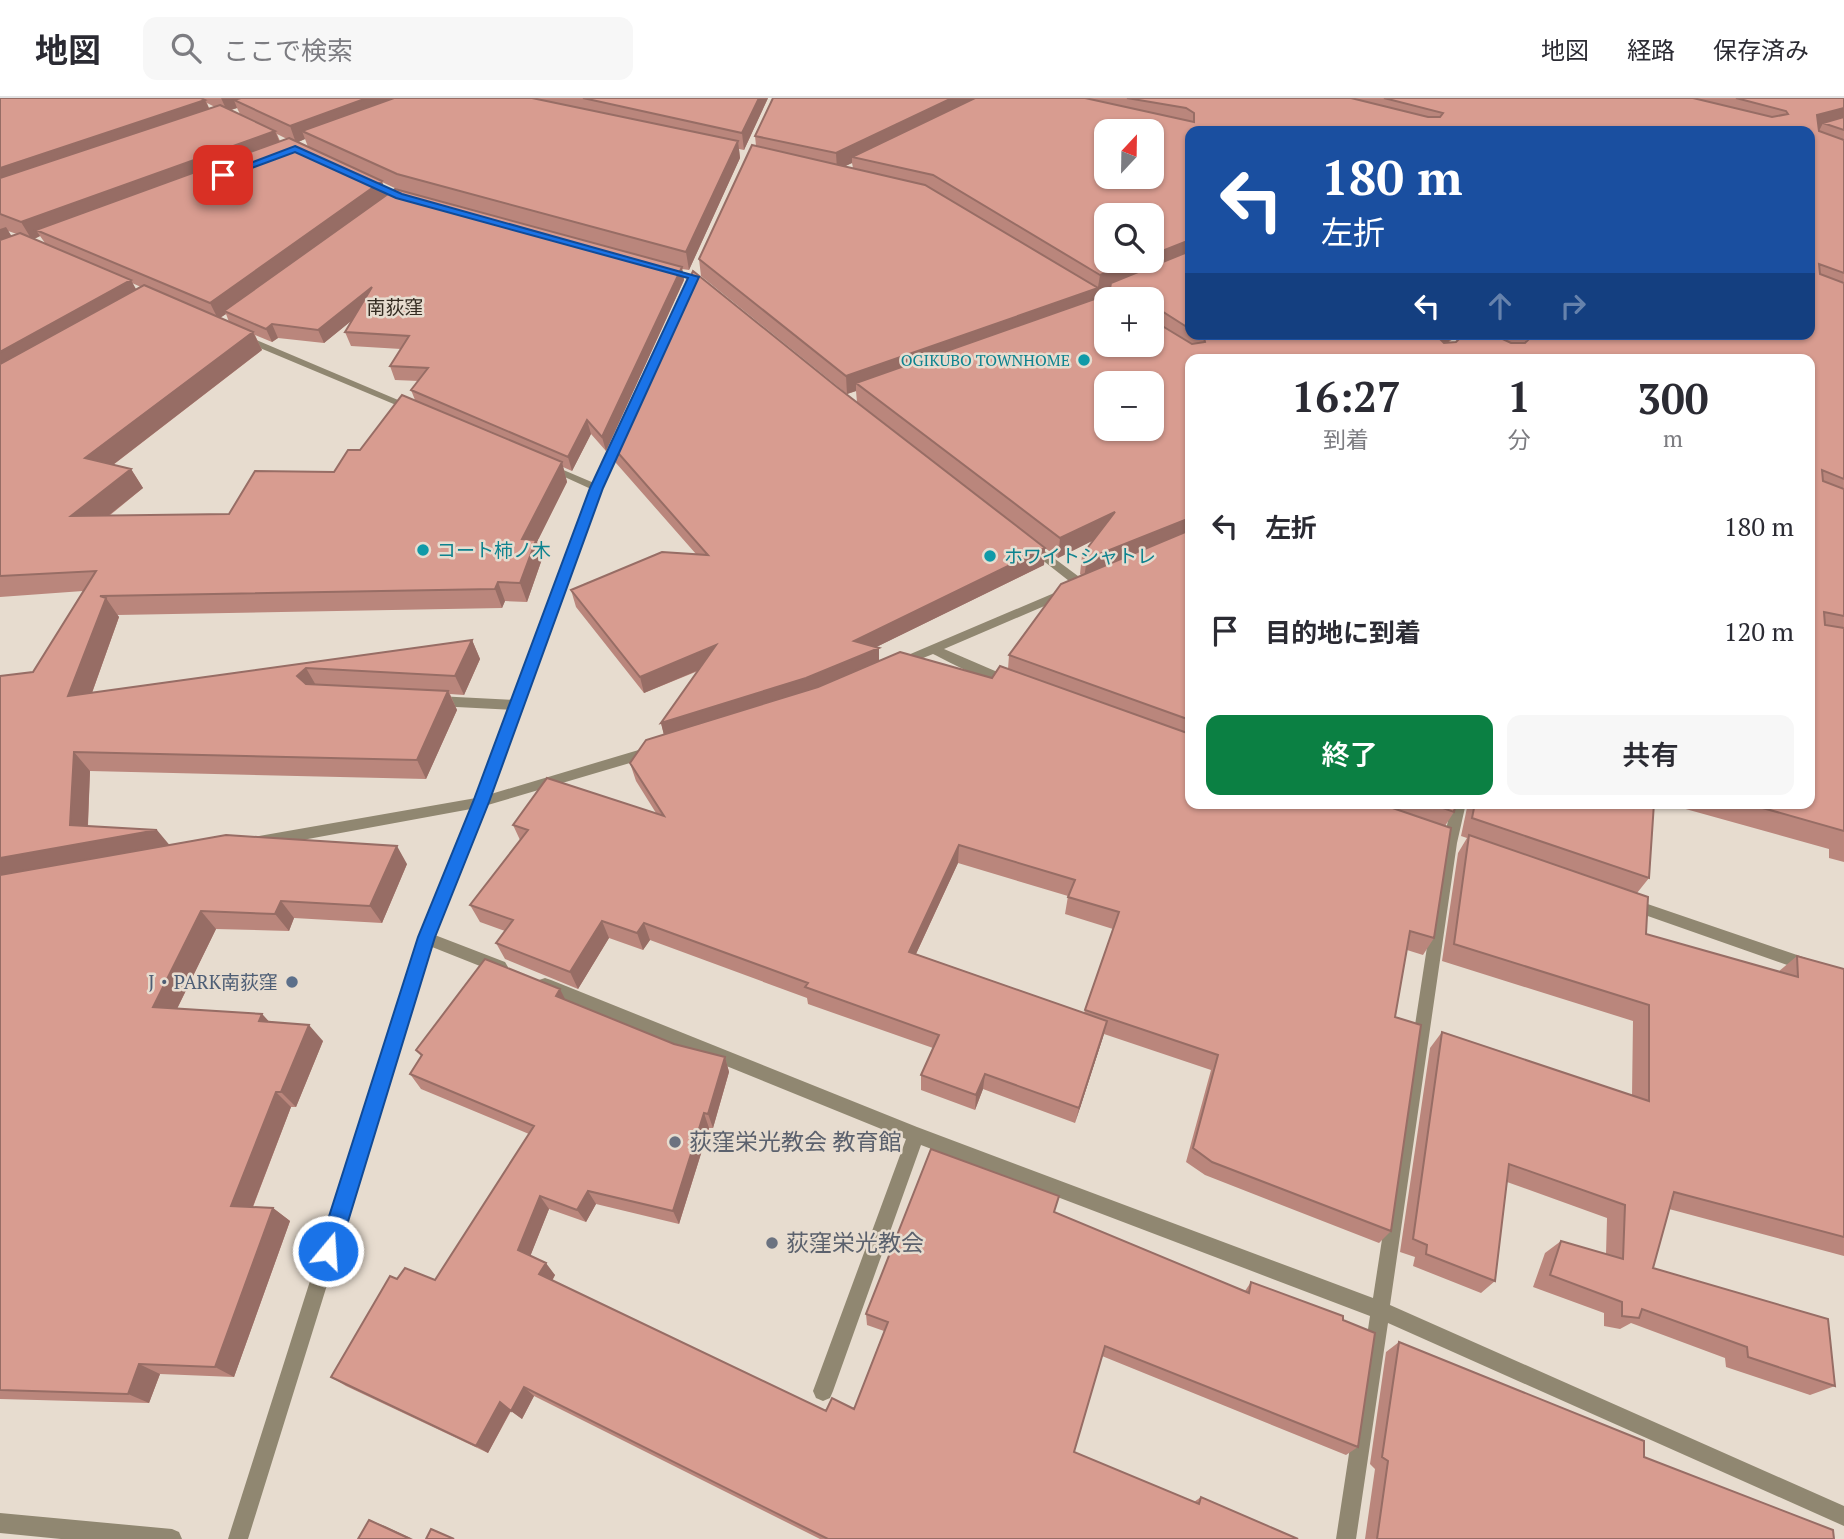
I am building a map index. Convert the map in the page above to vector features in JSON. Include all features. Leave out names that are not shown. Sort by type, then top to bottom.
[{"type":"street","points":[[231,332],[419,411]]},
{"type":"street","points":[[239,1539],[427,937],[481,802],[597,488],[625,427]]},
{"type":"street","points":[[544,466],[597,488]]},
{"type":"street","points":[[885,669],[1088,583],[1017,535]]},
{"type":"street","points":[[933,649],[972,668],[1024,687]]},
{"type":"street","points":[[423,700],[516,705]]},
{"type":"street","points":[[244,845],[481,802],[659,749]]},
{"type":"street","points":[[1346,1539],[1458,809]]},
{"type":"street","points":[[1621,901],[1844,978]]},
{"type":"street","points":[[427,937],[916,1135],[1381,1311],[1844,1516]]},
{"type":"street","points":[[823,1391],[916,1135]]},
{"type":"street","points":[[0,1523],[172,1539]]},
{"type":"building","points":[[0,98],[201,98],[205,100],[0,168]]},
{"type":"building","points":[[367,98],[290,126],[234,100]]},
{"type":"building","points":[[394,98],[532,98],[738,141],[686,252],[397,174],[302,131]]},
{"type":"building","points":[[583,98],[759,98],[742,133]]},
{"type":"building","points":[[773,98],[952,98],[836,153],[755,136]]},
{"type":"building","points":[[975,98],[1085,98],[1194,122],[1194,113],[1186,108],[1127,98],[1351,98],[1428,117],[1440,117],[1443,113],[1384,98],[1693,98],[1772,117],[1788,114],[1786,111],[1736,98],[1844,98],[1844,108],[1817,115],[1819,131],[1844,140],[1844,273],[1819,264],[1820,274],[1844,283],[1844,479],[1822,470],[1823,481],[1844,489],[1844,616],[1824,612],[1825,625],[1844,628],[1844,831],[1766,809],[1815,809],[1815,354],[1185,354],[1185,520],[1087,559],[1082,555],[1115,512],[1060,538],[856,383],[1094,299],[1094,357],[1164,357],[1164,327],[1192,344],[1204,340],[1441,340],[1444,343],[1458,340],[1505,340],[1525,343],[1528,340],[1815,340],[1815,126],[1185,126],[1185,242],[1164,250],[1164,203],[1094,203],[1094,271],[933,175],[852,157]]},
{"type":"building","points":[[220,105],[275,131],[21,222],[0,214],[0,178]]},
{"type":"building","points":[[1844,117],[1844,130],[1823,123]]},
{"type":"building","points":[[289,138],[382,181],[210,303],[36,230]]},
{"type":"building","points":[[752,145],[925,185],[1096,287],[846,376],[699,259]]},
{"type":"building","points":[[395,189],[682,267],[602,437],[587,420],[568,457],[411,390],[428,368],[390,366],[409,336],[345,332],[372,287],[318,330],[272,324],[266,329],[224,311]]},
{"type":"building","points":[[20,233],[131,280],[0,352],[0,240]]},
{"type":"building","points":[[1185,253],[1185,326],[1164,313],[1164,287],[1110,287],[1111,283],[1136,273],[1164,273],[1164,262]]},
{"type":"building","points":[[693,271],[837,387],[1045,548],[854,641],[879,648],[806,678],[661,723],[716,645],[640,677],[571,590],[662,552],[708,555],[612,446]]},
{"type":"building","points":[[144,285],[253,332],[85,458],[131,469],[71,516],[229,514],[255,471],[334,472],[348,450],[360,450],[402,395],[562,462],[522,539],[536,540],[520,583],[498,582],[495,589],[100,596],[106,598],[68,696],[472,640],[455,676],[306,668],[297,676],[306,684],[448,691],[417,760],[74,752],[70,825],[157,830],[0,858],[0,676],[33,672],[96,571],[0,576],[0,364]]},
{"type":"building","points":[[1185,532],[1185,718],[1009,655],[1061,584]]},
{"type":"building","points":[[900,652],[992,678],[1000,666],[1185,732],[1185,809],[1396,809],[1451,828],[1434,938],[1410,931],[1395,1017],[1421,1025],[1391,1231],[1212,1162],[1193,1148],[1218,1055],[1085,1010],[1119,912],[1068,897],[1075,880],[959,845],[909,952],[1107,1021],[1079,1108],[985,1074],[976,1095],[921,1075],[939,1035],[805,987],[808,983],[644,923],[637,933],[602,921],[570,972],[496,943],[513,920],[470,905],[528,830],[513,825],[547,778],[664,816],[630,763],[646,740],[818,687]]},
{"type":"building","points":[[1474,809],[1654,809],[1649,878],[1472,818]]},
{"type":"building","points":[[226,835],[397,846],[370,906],[281,901],[275,914],[201,911],[153,1007],[262,1014],[259,1021],[309,1025],[281,1092],[276,1092],[231,1206],[273,1208],[215,1367],[139,1364],[128,1394],[0,1390],[0,875]]},
{"type":"building","points":[[1469,835],[1648,897],[1646,934],[1798,977],[1797,956],[1844,969],[1844,1237],[1674,1192],[1653,1268],[1828,1319],[1835,1386],[1748,1357],[1747,1347],[1642,1309],[1639,1318],[1622,1316],[1622,1302],[1550,1275],[1561,1241],[1623,1259],[1625,1205],[1509,1164],[1495,1281],[1426,1254],[1427,1245],[1413,1239],[1442,1032],[1649,1101],[1649,1005],[1454,944]]},
{"type":"building","points":[[485,959],[560,989],[556,996],[674,1044],[725,1057],[708,1114],[704,1113],[673,1211],[588,1191],[577,1210],[540,1196],[518,1250],[546,1263],[539,1274],[826,1411],[832,1398],[854,1409],[888,1322],[866,1314],[931,1149],[1059,1196],[1054,1212],[1249,1293],[1251,1282],[1343,1316],[1343,1320],[1375,1333],[1358,1447],[1105,1346],[1074,1452],[1199,1504],[1201,1497],[1298,1539],[828,1539],[524,1387],[511,1411],[500,1402],[476,1446],[331,1377],[390,1276],[397,1279],[405,1268],[435,1280],[534,1126],[410,1074],[422,1055],[416,1050]]},
{"type":"building","points":[[1399,1342],[1644,1441],[1644,1457],[1833,1530],[1834,1539],[1377,1539],[1388,1461],[1382,1457]]},
{"type":"building","points":[[369,1520],[410,1539],[358,1539]]},
{"type":"building","points":[[431,1529],[454,1539],[426,1539]]},
{"type":"place","name":"OGIKUBO TOWNHOME","points":[[1084,360]]},
{"type":"place","name":"コート柿ノ木","points":[[423,550]]},
{"type":"place","name":"ホワイトシャトレ","points":[[990,556]]},
{"type":"place","name":"J・PARK南荻窪","points":[[292,982]]},
{"type":"place","name":"荻窪栄光教会 教育館","points":[[675,1142]]},
{"type":"place","name":"荻窪栄光教会","points":[[772,1243]]},
{"type":"district","name":"南荻窪","points":[[395,307]]},
{"type":"route","points":[[223,175],[295,149],[399,196],[694,277],[597,488],[481,802],[427,937],[328,1251]]}]
